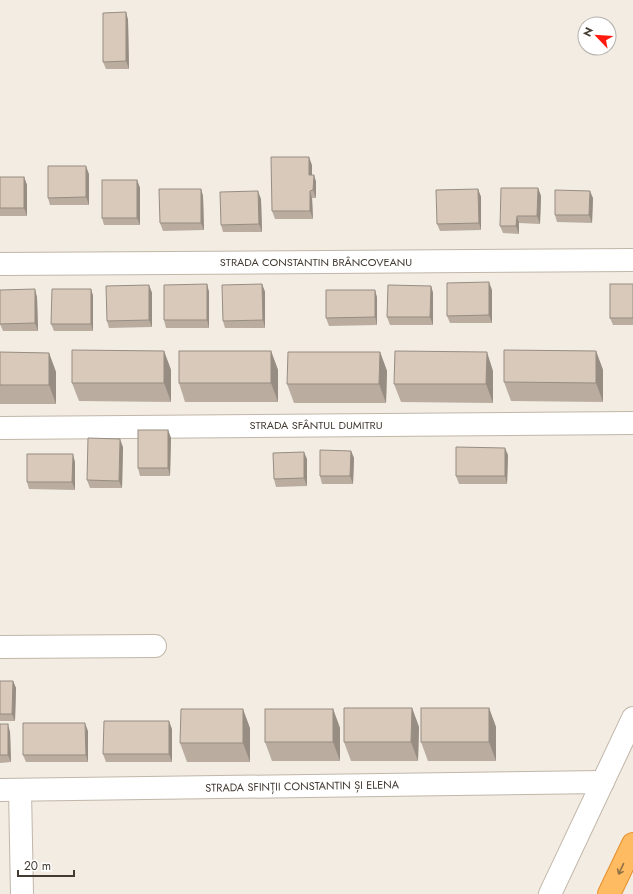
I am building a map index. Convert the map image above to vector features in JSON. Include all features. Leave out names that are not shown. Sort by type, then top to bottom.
[{"type":"highway","points":[[609,894],[633,844]]},
{"type":"street","name":"STRADA CONSTANTIN BRÂNCOVEANU","points":[[0,264],[633,260]]},
{"type":"street","name":"STRADA SFÂNTUL DUMITRU","points":[[0,428],[633,423]]},
{"type":"street","points":[[0,647],[155,646]]},
{"type":"street","points":[[550,894],[633,718]]},
{"type":"street","name":"STRADA SFINȚII CONSTANTIN ȘI ELENA","points":[[10,790],[603,782]]},
{"type":"street","points":[[10,790],[22,894]]},
{"type":"building","points":[[126,12],[126,61],[103,62],[103,13]]},
{"type":"building","points":[[271,157],[309,157],[309,175],[314,175],[313,190],[310,191],[310,211],[272,211]]},
{"type":"building","points":[[48,166],[86,166],[86,197],[48,198]]},
{"type":"building","points":[[0,177],[24,177],[24,208],[0,208]]},
{"type":"building","points":[[102,180],[137,180],[137,218],[102,218]]},
{"type":"building","points":[[501,188],[538,188],[537,216],[517,216],[516,226],[500,226]]},
{"type":"building","points":[[159,189],[201,189],[201,223],[160,223]]},
{"type":"building","points":[[478,189],[479,223],[437,224],[436,190]]},
{"type":"building","points":[[555,190],[590,191],[589,215],[555,215]]},
{"type":"building","points":[[258,191],[259,224],[221,225],[220,192]]},
{"type":"building","points":[[489,282],[489,315],[447,316],[447,283]]},
{"type":"building","points":[[207,284],[207,320],[164,320],[164,285]]},
{"type":"building","points":[[262,284],[263,320],[223,321],[222,285]]},
{"type":"building","points":[[610,284],[633,284],[633,318],[610,318]]},
{"type":"building","points":[[149,285],[149,320],[107,321],[106,286]]},
{"type":"building","points":[[388,285],[431,286],[430,317],[387,317]]},
{"type":"building","points":[[35,289],[35,323],[0,324],[0,290]]},
{"type":"building","points":[[52,289],[91,289],[91,324],[51,324]]},
{"type":"building","points":[[326,290],[375,290],[375,317],[326,318]]},
{"type":"building","points":[[72,350],[164,351],[164,383],[72,383]]},
{"type":"building","points":[[504,350],[596,351],[596,383],[504,382]]},
{"type":"building","points":[[179,351],[271,351],[271,383],[179,383]]},
{"type":"building","points":[[395,351],[487,352],[486,384],[394,384]]},
{"type":"building","points":[[0,352],[49,353],[49,385],[0,385]]},
{"type":"building","points":[[288,352],[380,352],[379,384],[287,384]]},
{"type":"building","points":[[138,430],[168,430],[168,468],[138,468]]},
{"type":"building","points":[[88,438],[120,439],[119,481],[87,480]]},
{"type":"building","points":[[456,447],[505,448],[505,476],[456,476]]},
{"type":"building","points":[[320,450],[351,451],[350,476],[320,476]]},
{"type":"building","points":[[304,452],[304,478],[274,479],[273,453]]},
{"type":"building","points":[[27,454],[73,454],[72,482],[27,482]]},
{"type":"building","points":[[0,681],[13,681],[12,714],[0,714]]},
{"type":"building","points":[[344,708],[412,708],[411,742],[344,742]]},
{"type":"building","points":[[421,708],[489,708],[489,742],[421,742]]},
{"type":"building","points":[[181,709],[243,709],[243,743],[180,743]]},
{"type":"building","points":[[265,709],[333,709],[333,742],[265,742]]},
{"type":"building","points":[[104,721],[169,721],[169,754],[103,754]]},
{"type":"building","points":[[23,723],[85,723],[86,755],[23,755]]},
{"type":"building","points":[[0,724],[8,724],[8,755],[0,755]]}]
